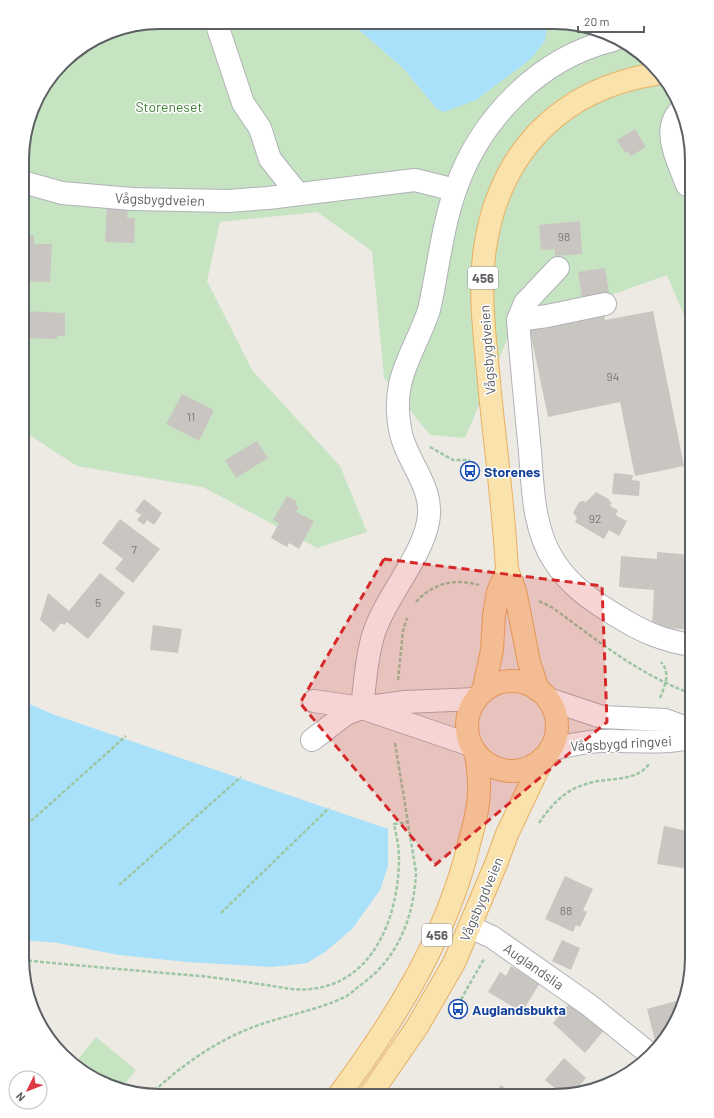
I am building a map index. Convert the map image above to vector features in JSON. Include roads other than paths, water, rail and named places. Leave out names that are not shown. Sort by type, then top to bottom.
[{"type":"main road","name":"Vågsbygdveien","points":[[543,695],[529,662],[515,591],[507,570],[483,307],[485,248],[492,214],[510,170],[520,153],[543,126],[565,108],[594,92],[632,78],[653,74]]},
{"type":"main road","name":"Vågsbygdveien","points":[[480,695],[492,650],[494,614],[498,592],[507,570]]},
{"type":"main road","points":[[480,695],[503,683],[516,682],[527,684],[543,695]]},
{"type":"main road","name":"456","points":[[474,749],[467,727],[468,717],[480,695]]},
{"type":"main road","name":"456","points":[[543,695],[556,721],[556,731],[547,754]]},
{"type":"main road","name":"Vågsbygdveien","points":[[343,1089],[366,1058],[406,996],[433,945],[453,897],[466,861],[474,826],[480,784],[474,749]]},
{"type":"main road","points":[[474,749],[483,761],[493,767],[504,770],[526,769],[547,754]]},
{"type":"main road","name":"Vågsbygdveien","points":[[375,1089],[414,1033],[437,994],[470,927],[507,834],[547,754]]},
{"type":"street","points":[[218,29],[243,103],[260,128],[270,159],[298,194]]},
{"type":"street","points":[[362,708],[373,636],[420,544],[429,520],[429,506],[426,490],[401,435],[398,418],[400,383],[406,360],[430,310],[456,190],[476,144],[493,119],[507,103],[523,88],[562,60],[588,48],[609,41]]},
{"type":"street","points":[[677,115],[672,122],[670,131],[673,146],[685,179]]},
{"type":"street","name":"Vågsbygdveien","points":[[29,184],[62,193],[132,199],[228,201],[268,198],[415,180],[456,190]]},
{"type":"street","points":[[558,268],[525,303],[518,320],[536,510],[547,548],[553,560],[571,584],[594,602],[646,633],[671,642],[685,644]]},
{"type":"street","points":[[518,320],[547,316],[605,304]]},
{"type":"street","points":[[312,740],[346,714],[362,708],[405,702],[480,695]]},
{"type":"street","name":"Vågsbygd ringvei","points":[[543,695],[602,717],[665,720],[685,727]]},
{"type":"street","points":[[314,701],[362,708],[474,749]]},
{"type":"street","name":"Vågsbygd ringvei","points":[[547,754],[576,743],[615,740],[654,741],[685,739]]},
{"type":"street","name":"Auglandslia","points":[[470,927],[492,937],[589,1005],[645,1051]]},
{"type":"water","points":[[358,29],[547,29],[545,41],[531,59],[476,100],[444,112],[436,108],[404,69]]},
{"type":"water","points":[[29,704],[55,715],[388,829],[388,866],[380,890],[352,929],[325,952],[307,963],[272,967],[187,962],[119,955],[58,943],[29,941]]},
{"type":"place","name":"Storenes","points":[[470,471]]},
{"type":"place","name":"Auglandsbukta","points":[[458,1009]]},
{"type":"park label","name":"Storeneset","points":[[169,106]]}]
